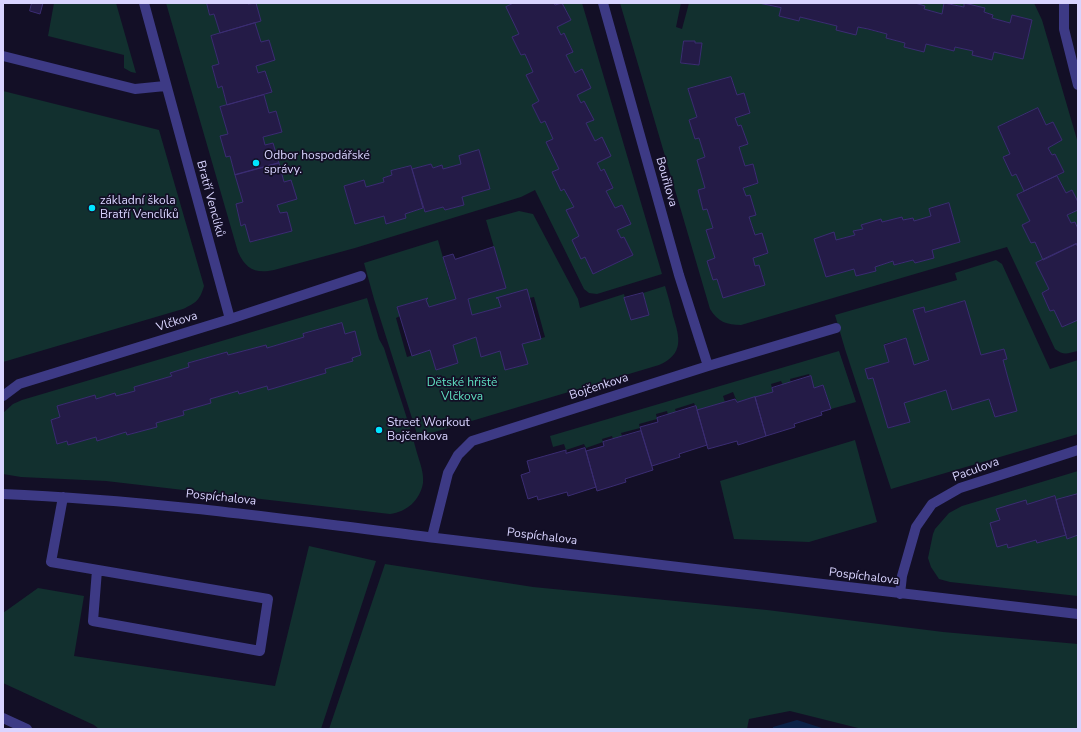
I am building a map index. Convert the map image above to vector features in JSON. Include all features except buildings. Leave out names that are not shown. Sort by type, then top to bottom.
[{"type":"street","name":"Bratří Venclíků","points":[[144,3],[165,86],[230,319]]},
{"type":"street","name":"Bouřilova","points":[[603,3],[679,275],[708,366]]},
{"type":"street","points":[[1064,3],[1064,29],[1078,85]]},
{"type":"street","points":[[3,56],[135,89],[165,86]]},
{"type":"street","name":"Vlčkova","points":[[3,396],[19,384],[230,319],[361,276]]},
{"type":"street","name":"Bojčenkova","points":[[432,537],[448,473],[458,455],[472,442],[708,366],[836,328]]},
{"type":"street","name":"Paculova","points":[[900,594],[902,576],[916,527],[932,504],[960,488],[1078,450]]},
{"type":"street","name":"Pospíchalova","points":[[3,494],[63,497],[217,510],[900,594],[1078,614]]},
{"type":"street","points":[[63,497],[51,562],[268,599],[260,651],[93,621],[97,570]]},
{"type":"street","points":[[3,718],[27,729]]},
{"type":"green space","points":[[54,3],[116,3],[136,73],[124,68],[124,55],[48,36]]},
{"type":"green space","points":[[166,3],[207,3],[210,15],[214,14],[220,33],[261,21],[256,3],[514,3],[519,34],[512,37],[521,55],[525,54],[533,72],[527,75],[539,101],[532,105],[541,123],[545,121],[553,139],[547,142],[559,169],[552,172],[561,190],[564,189],[574,207],[567,211],[579,236],[585,257],[593,274],[633,255],[624,237],[621,238],[617,230],[631,223],[622,205],[615,208],[606,191],[613,187],[604,170],[601,171],[597,163],[602,138],[595,141],[586,123],[593,119],[584,101],[581,103],[577,95],[582,70],[575,73],[566,55],[573,51],[564,33],[561,35],[557,27],[571,20],[562,3],[582,3],[662,274],[597,294],[589,293],[584,289],[535,190],[521,197],[355,248],[274,270],[256,271],[252,269],[244,263],[238,252]],"holes":[[[255,23],[261,42],[269,40],[274,60],[256,66],[258,73],[265,71],[272,92],[264,95],[269,113],[276,111],[282,132],[263,137],[265,145],[273,143],[284,182],[291,181],[297,199],[277,205],[280,213],[287,212],[292,231],[251,242],[245,224],[241,225],[236,205],[243,202],[230,156],[226,157],[228,134],[220,107],[227,105],[222,86],[218,88],[212,66],[219,64],[211,36]],[[479,150],[490,189],[462,197],[464,205],[445,210],[443,207],[425,212],[423,208],[405,214],[386,224],[384,216],[355,224],[344,186],[364,180],[366,187],[384,182],[383,178],[392,175],[391,171],[411,166],[412,169],[431,164],[433,168],[442,165],[443,169],[461,164]]]},
{"type":"green space","points":[[620,3],[681,3],[676,27],[682,29],[689,3],[759,3],[781,8],[779,16],[799,21],[800,17],[837,26],[858,27],[887,34],[886,38],[905,43],[904,47],[924,51],[926,44],[954,51],[955,47],[973,51],[973,55],[992,60],[994,52],[1023,59],[1032,20],[1012,15],[1010,23],[992,18],[993,15],[964,4],[964,7],[947,3],[1034,3],[1042,20],[1078,143],[1078,202],[1072,190],[1066,193],[1057,176],[1064,172],[1055,154],[1052,155],[1048,148],[1062,140],[1053,122],[1046,125],[1038,108],[998,127],[1010,154],[1003,157],[1016,174],[1024,191],[1017,195],[1030,221],[1023,225],[1031,243],[1035,242],[1043,260],[1037,263],[1049,289],[1042,293],[1050,311],[1054,310],[1062,327],[1078,320],[1078,351],[1064,353],[1055,349],[1007,247],[741,325],[723,322],[716,317],[710,309]],"holes":[[[684,41],[702,43],[699,65],[681,63]],[[731,77],[737,95],[744,93],[750,112],[735,118],[738,126],[741,125],[747,144],[739,147],[745,166],[753,164],[758,183],[743,188],[746,196],[750,195],[749,217],[755,235],[768,253],[753,258],[755,266],[759,265],[765,285],[723,298],[717,279],[713,280],[707,261],[715,258],[706,230],[713,228],[707,209],[703,209],[698,190],[705,188],[697,160],[705,157],[699,138],[695,139],[689,120],[697,117],[688,89]],[[949,203],[960,242],[932,250],[934,258],[915,263],[913,260],[895,265],[893,261],[875,267],[876,271],[856,276],[854,269],[826,277],[814,239],[834,233],[836,240],[855,235],[853,231],[863,229],[861,225],[881,219],[882,222],[902,217],[903,220],[912,218],[914,221],[931,216],[929,209]]]},
{"type":"green space","points":[[915,3],[944,3],[942,14],[924,9],[924,6]]},
{"type":"green space","name":"základní škola Bratří Venclíků","points":[[3,91],[159,130],[204,286],[201,295],[197,300],[183,309],[3,362]]},
{"type":"green space","points":[[1078,210],[1078,229],[1075,222],[1071,223],[1067,215]]},
{"type":"green space","name":"Dětské hřiště Vlčkova","points":[[519,211],[533,214],[578,299],[580,308],[624,294],[631,319],[648,314],[643,293],[665,286],[677,331],[678,345],[676,350],[673,356],[659,365],[418,437],[364,263],[438,240],[456,299],[429,307],[426,300],[428,298],[397,307],[400,316],[396,318],[407,357],[430,350],[436,370],[458,363],[453,345],[476,337],[481,357],[500,351],[506,370],[528,364],[522,344],[545,337],[534,297],[529,298],[527,290],[497,298],[501,307],[472,315],[468,299],[506,288],[486,220]]},
{"type":"green space","points":[[996,260],[1002,264],[1050,369],[1078,360],[1078,434],[891,489],[835,315],[957,280],[955,273]],"holes":[[[964,301],[981,355],[1004,349],[1007,359],[1003,360],[1017,411],[995,417],[989,399],[952,410],[946,390],[904,403],[909,422],[888,428],[873,378],[868,379],[865,369],[889,362],[884,344],[905,338],[914,365],[929,360],[913,310],[923,307],[925,312]]]},
{"type":"green space","points":[[367,298],[379,339],[384,348],[410,427],[422,468],[423,483],[419,495],[412,504],[402,511],[390,514],[106,481],[21,477],[3,474],[3,413],[13,404],[22,400]],"holes":[[[342,323],[345,334],[355,331],[361,355],[352,358],[353,361],[325,369],[326,373],[268,390],[267,386],[239,394],[238,391],[210,399],[211,403],[183,411],[184,415],[156,423],[156,427],[128,435],[126,432],[97,441],[96,437],[68,445],[67,441],[57,444],[51,420],[60,417],[57,406],[95,395],[96,399],[115,393],[116,396],[135,391],[134,387],[172,376],[170,373],[189,367],[188,363],[226,352],[228,355],[266,345],[267,348],[304,337],[303,334]]]},
{"type":"green space","points":[[839,351],[856,402],[831,409],[823,385],[814,388],[809,374],[790,379],[791,383],[783,385],[781,381],[771,384],[773,392],[737,402],[733,392],[723,396],[725,402],[697,410],[694,403],[675,409],[676,412],[668,415],[667,411],[656,414],[657,419],[639,424],[640,428],[621,433],[622,436],[613,439],[612,436],[602,439],[603,442],[586,448],[584,444],[566,450],[564,444],[553,447],[550,436]]},
{"type":"green space","points":[[855,440],[877,522],[809,542],[734,539],[720,481]]},
{"type":"green space","points":[[1078,471],[1078,494],[1056,500],[1055,496],[1027,504],[996,509],[1008,547],[1036,540],[1038,543],[1066,535],[1067,539],[1078,535],[1078,596],[950,582],[939,579],[931,567],[928,558],[935,529],[949,513],[962,506]]},
{"type":"green space","points":[[309,546],[376,561],[321,729],[99,729],[94,725],[3,683],[3,613],[38,588],[84,596],[74,656],[275,686]]},
{"type":"green space","points":[[385,564],[533,587],[767,610],[943,632],[1078,644],[1078,729],[862,729],[790,711],[749,719],[747,729],[329,729]]},
{"type":"water","points":[[797,720],[825,729],[773,729],[773,727]]},
{"type":"place","name":"Odbor hospodářské správy.","points":[[256,163]]},
{"type":"place","name":"základní škola Bratří Venclíků","points":[[92,208]]},
{"type":"place","name":"Street Workout Bojčenkova","points":[[379,430]]}]
